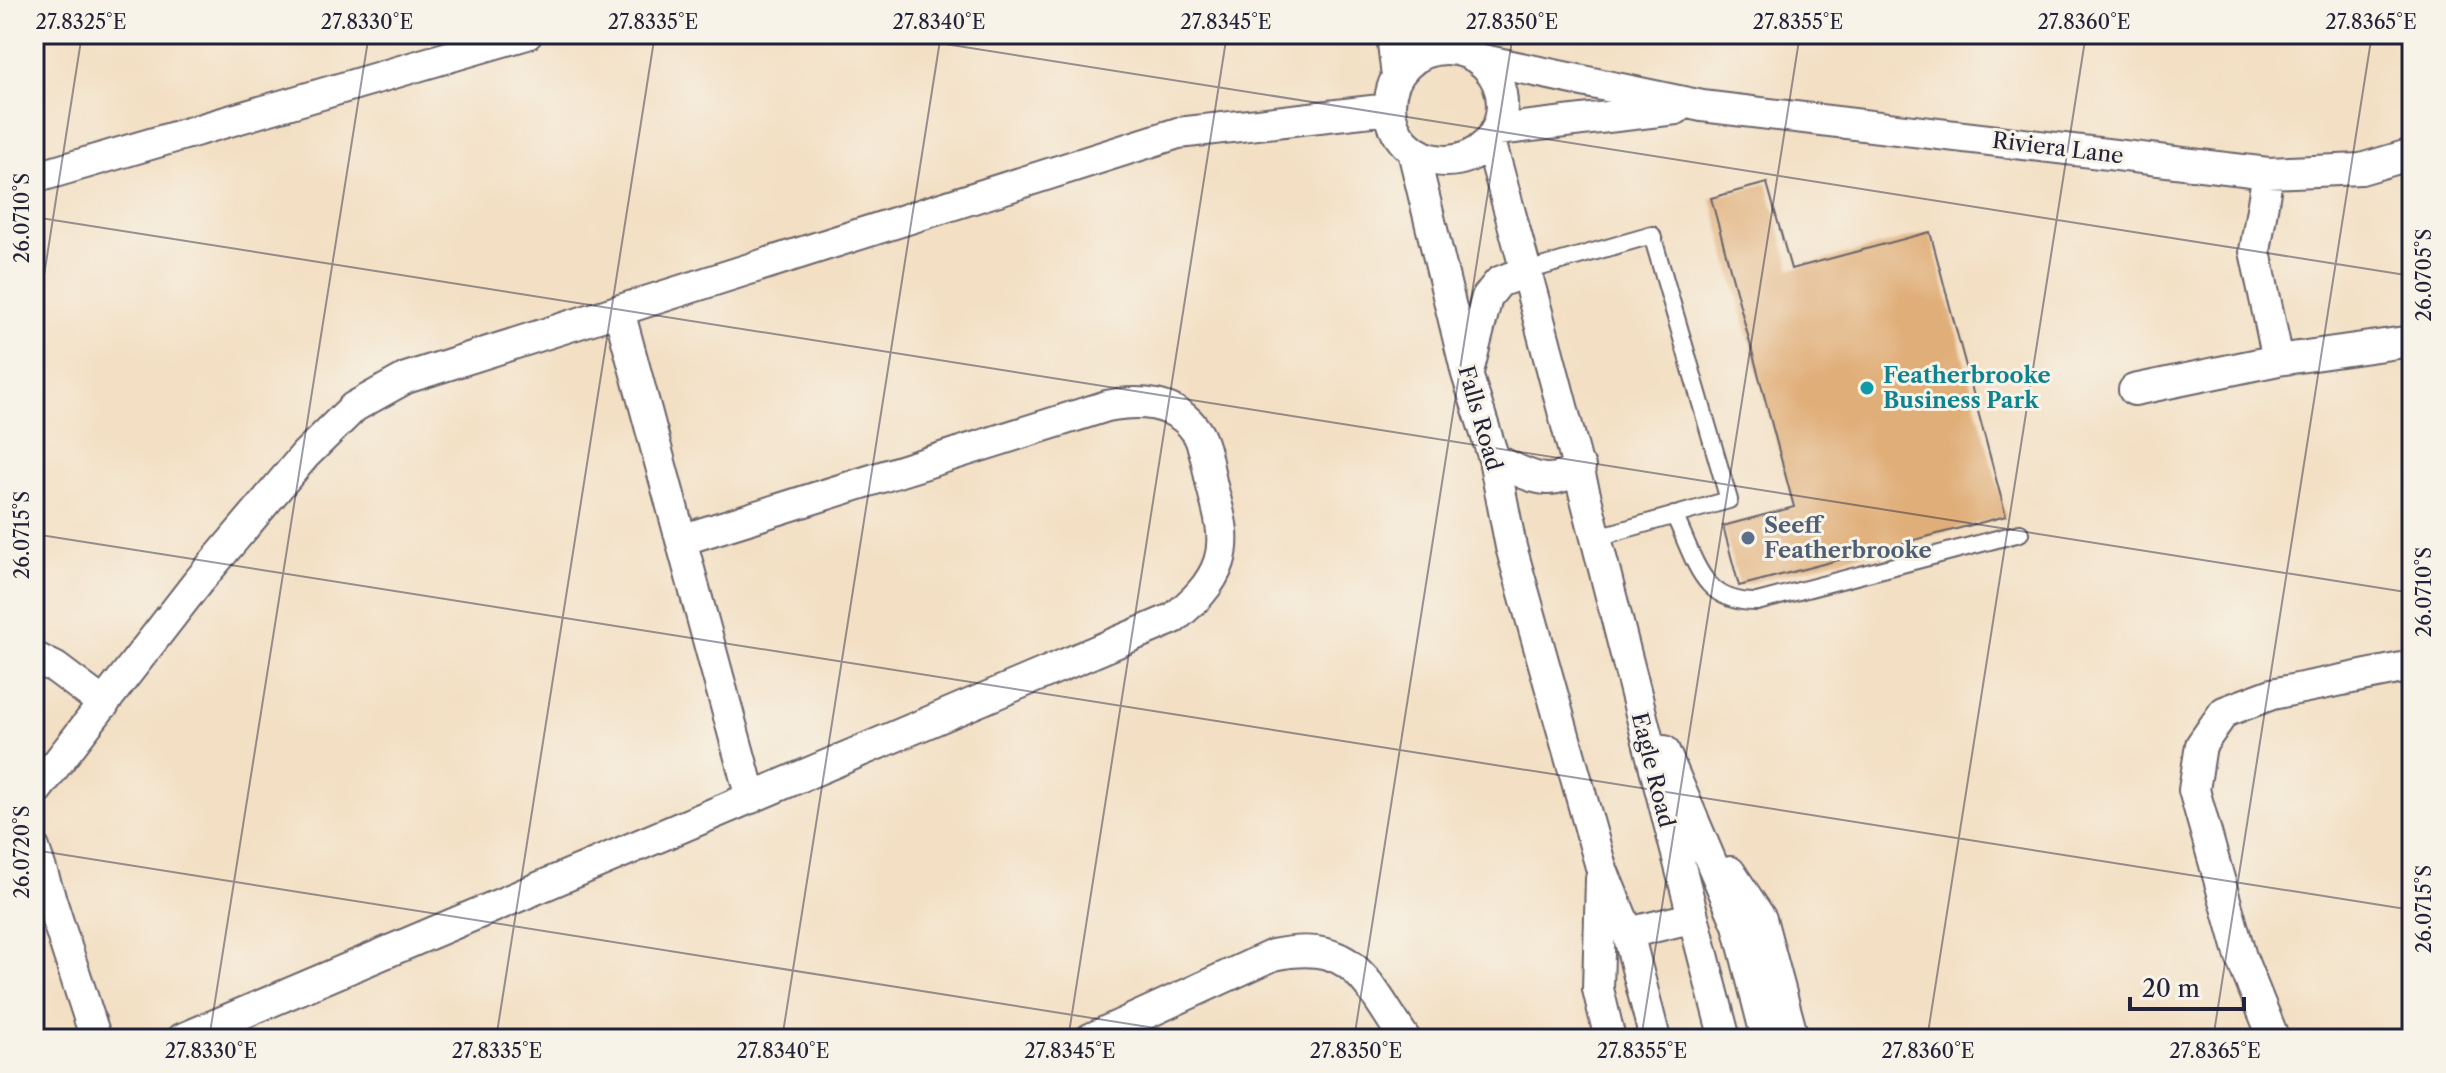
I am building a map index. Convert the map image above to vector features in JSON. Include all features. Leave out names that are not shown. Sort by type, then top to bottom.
[{"type":"street","points":[[34,178],[455,44],[527,34]]},
{"type":"street","points":[[34,793],[197,583],[305,455],[354,407],[406,378],[1178,133],[1389,109],[1397,77],[1392,34]]},
{"type":"street","points":[[1397,77],[1420,54],[1470,49],[1497,79],[1502,96],[1503,113],[1494,136],[1477,153],[1461,160],[1428,159],[1413,151]]},
{"type":"street","name":"Riviera Lane","points":[[1470,49],[1702,106],[2268,173],[2361,169],[2412,154]]},
{"type":"street","name":"Riviera Lane","points":[[1494,136],[1702,106]]},
{"type":"street","name":"Falls Road","points":[[1389,109],[1401,140],[1413,151],[1467,374],[1494,459],[1511,547],[1601,867]]},
{"type":"street","points":[[1494,136],[1598,537],[1624,657]]},
{"type":"street","points":[[2268,173],[2255,251],[2278,360]]},
{"type":"street","points":[[1467,374],[1487,297],[1499,282],[1527,271]]},
{"type":"street","points":[[619,311],[751,798]]},
{"type":"street","points":[[2134,390],[2278,360],[2412,341]]},
{"type":"street","points":[[182,1039],[1174,618],[1201,596],[1219,564],[1224,542],[1197,432],[1180,415],[1159,406],[1132,401],[1107,406],[681,540]]},
{"type":"street","points":[[1494,459],[1550,481],[1567,477],[1580,467]]},
{"type":"street","points":[[34,657],[56,668],[104,704]]},
{"type":"street","name":"Eagle Road","points":[[1624,657],[1738,925],[1767,1039]]},
{"type":"street","name":"Eagle Road","points":[[1624,657],[1725,1039]]},
{"type":"street","points":[[2274,1039],[2241,957],[2194,790],[2201,745],[2224,712],[2272,694],[2412,666]]},
{"type":"street","name":"Eagle Road","points":[[1687,806],[1761,919],[1791,1031],[1789,1039]]},
{"type":"street","points":[[34,848],[96,1039]]},
{"type":"street","points":[[1601,867],[1628,933],[1655,1039]]},
{"type":"street","points":[[1601,867],[1598,989],[1610,1039]]},
{"type":"street","points":[[1628,933],[1691,918]]},
{"type":"street","points":[[1090,1039],[1273,955],[1305,948],[1341,957],[1364,979],[1405,1039]]},
{"type":"lane","points":[[1527,271],[1652,235],[1729,500],[1598,537]]},
{"type":"lane","points":[[1674,515],[1711,590],[1733,602],[1757,602],[2020,533]]},
{"type":"building","name":"Featherbrooke Business Park","points":[[1767,183],[1791,269],[1930,232],[2006,516],[1739,586],[1723,526],[1794,507],[1711,198]]},
{"type":"place","name":"Featherbrooke Business Park","points":[[1867,388]]},
{"type":"place","name":"Seeff Featherbrooke","points":[[1748,538]]}]
